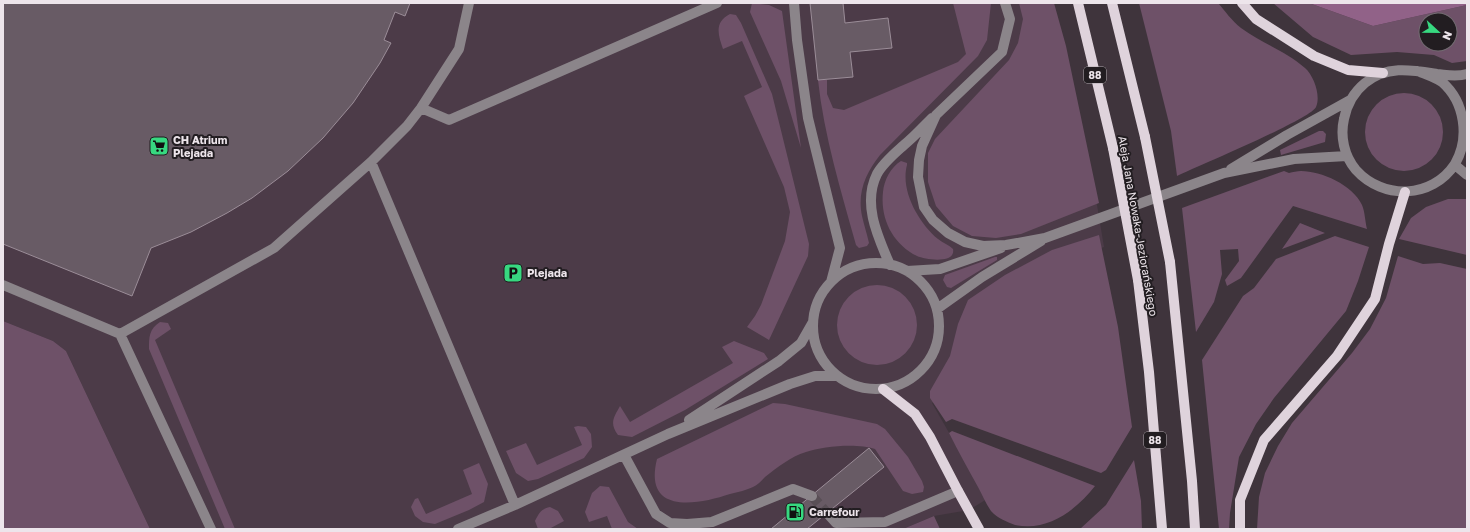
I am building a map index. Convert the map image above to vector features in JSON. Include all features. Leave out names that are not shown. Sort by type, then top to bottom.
[{"type":"main road","name":"Aleja Jana Nowaka-Jeziorańskiego","points":[[1078,3],[1113,148],[1138,280],[1149,372],[1162,529]]},
{"type":"main road","name":"Aleja Jana Nowaka-Jeziorańskiego","points":[[1112,3],[1144,137],[1170,262],[1192,481],[1195,529]]},
{"type":"main road","points":[[1242,3],[1256,18],[1314,56],[1348,70],[1383,73]]},
{"type":"main road","points":[[1240,529],[1240,500],[1264,440],[1337,356],[1374,299],[1405,192]]},
{"type":"main road","points":[[883,389],[915,414],[930,437],[979,529]]},
{"type":"street","points":[[120,334],[274,248],[371,162],[407,126],[421,108],[459,48],[469,3]]},
{"type":"street","points":[[421,108],[449,120],[717,3]]},
{"type":"street","points":[[794,3],[797,40],[808,118],[840,248],[832,282]]},
{"type":"street","points":[[890,265],[877,234],[871,209],[872,189],[877,174],[890,157],[1002,52],[1010,19],[1005,3]]},
{"type":"street","points":[[1417,71],[1429,75],[1441,82],[1458,101],[1466,125],[1465,140],[1455,165],[1442,179],[1425,189],[1405,192],[1391,191],[1377,186],[1365,179],[1347,156],[1343,142],[1342,127],[1350,100],[1359,88],[1370,79],[1394,70],[1417,71],[1457,77],[1467,74]]},
{"type":"street","points":[[1224,173],[1287,135],[1350,100]]},
{"type":"street","points":[[936,115],[922,146],[919,160],[918,177],[924,207],[933,220],[948,233],[965,242],[983,246],[1016,243],[1045,238],[1224,173],[1294,159],[1347,156]]},
{"type":"street","points":[[371,162],[515,504]]},
{"type":"street","points":[[1455,165],[1467,175]]},
{"type":"street","points":[[937,309],[982,277],[1045,238]]},
{"type":"street","points":[[907,271],[940,269],[1016,243]]},
{"type":"street","points":[[874,263],[890,265],[907,271],[920,281],[930,294],[937,309],[940,324],[938,340],[933,354],[924,368],[912,378],[898,386],[883,389],[858,387],[837,376],[826,365],[818,351],[814,336],[813,321],[816,307],[822,293],[844,272],[858,266],[874,263]]},
{"type":"street","points":[[3,285],[120,334],[211,529]]},
{"type":"street","points":[[668,434],[779,361],[801,343],[813,321]]},
{"type":"street","points":[[458,529],[668,434],[790,384],[815,376],[837,376]]},
{"type":"street","points":[[624,455],[656,514],[670,523],[687,524],[712,522],[793,489],[812,496]]},
{"type":"street","points":[[827,513],[836,523],[885,522],[958,491]]},
{"type":"shaded area","points":[[3,3],[1049,3],[1089,157],[1104,247],[1036,271],[947,391],[932,403],[987,499],[969,510],[934,516],[903,529],[150,529],[66,351],[53,341],[3,321]]},
{"type":"shaded area","points":[[752,3],[769,5],[782,11],[801,148],[781,81],[750,12]]},
{"type":"shaded area","points":[[953,3],[991,3],[987,40],[978,56],[880,155],[871,169],[864,183],[861,199],[862,216],[869,243],[867,246],[859,248],[856,245],[834,163],[824,122],[818,80],[827,80],[827,94],[833,108],[844,110],[958,62],[966,54]]},
{"type":"shaded area","points":[[1019,3],[1054,3],[1066,46],[1099,203],[1021,234],[996,238],[972,236],[953,226],[936,206],[928,182],[928,153],[935,139],[1009,60],[1018,43],[1023,19]]},
{"type":"shaded area","points":[[1139,3],[1218,3],[1241,28],[1298,62],[1305,68],[1316,86],[1318,97],[1316,107],[1295,122],[1275,132],[1177,176],[1171,131]]},
{"type":"shaded area","points":[[1273,3],[1309,3],[1373,26],[1418,16],[1418,52],[1458,52],[1458,12],[1436,12],[1467,5],[1467,61],[1452,63],[1434,55],[1397,52],[1351,55],[1313,37]]},
{"type":"shaded area","points":[[1309,3],[1467,3],[1467,5],[1436,12],[1418,12],[1418,16],[1373,26]]},
{"type":"shaded area","points":[[730,14],[736,15],[741,23],[772,94],[809,244],[808,256],[769,340],[747,327],[761,305],[785,241],[790,212],[784,187],[744,96],[762,87],[742,41],[723,49],[721,44],[719,25],[725,17]]},
{"type":"shaded area","points":[[1404,93],[1419,96],[1431,105],[1440,117],[1443,132],[1440,147],[1431,159],[1419,168],[1404,171],[1389,168],[1377,159],[1368,147],[1365,132],[1368,117],[1377,105],[1389,96]]},
{"type":"shaded area","points":[[1319,131],[1323,131],[1326,134],[1325,142],[1281,155],[1280,150]]},
{"type":"shaded area","points":[[901,161],[907,163],[906,185],[913,206],[924,224],[931,232],[938,239],[953,249],[953,254],[950,257],[940,260],[927,259],[917,256],[901,245],[890,230],[884,212],[883,192],[886,178],[891,170]]},
{"type":"shaded area","points":[[1284,171],[1289,173],[1301,171],[1327,176],[1344,185],[1358,198],[1362,205],[1367,229],[1293,206],[1241,278],[1227,286],[1225,280],[1239,261],[1238,249],[1220,250],[1222,274],[1214,302],[1196,332],[1182,208]]},
{"type":"shaded area","points":[[1448,199],[1467,199],[1467,255],[1399,239],[1411,218],[1426,207]]},
{"type":"shaded area","points":[[1300,223],[1325,233],[1282,249]]},
{"type":"shaded area","points":[[1099,235],[1118,327],[1132,427],[1106,470],[1101,473],[952,419],[946,422],[930,398],[930,391],[950,356],[958,324],[968,300],[1005,275],[1052,250]]},
{"type":"shaded area","points":[[1335,236],[1369,247],[1358,281],[1346,311],[1274,398],[1256,424],[1239,457],[1230,513],[1229,529],[1219,529],[1202,360],[1243,296],[1254,288],[1276,259]]},
{"type":"shaded area","points":[[1398,256],[1423,264],[1440,263],[1467,269],[1467,529],[1257,529],[1259,497],[1265,473],[1278,446],[1292,423],[1352,353],[1370,329],[1386,298]]},
{"type":"shaded area","points":[[997,257],[997,260],[951,288],[947,287],[943,280],[945,275]]},
{"type":"shaded area","points":[[869,285],[885,285],[899,292],[910,303],[917,317],[917,333],[914,340],[905,353],[899,358],[885,365],[869,365],[855,358],[844,347],[837,333],[837,317],[844,303],[855,292]]},
{"type":"shaded area","points":[[3,321],[53,341],[66,351],[150,529],[3,529]]},
{"type":"shaded area","points":[[160,322],[168,323],[171,329],[155,340],[235,529],[225,529],[149,349],[150,334],[154,327]]},
{"type":"shaded area","points":[[734,341],[764,353],[768,359],[685,410],[632,437],[618,435],[615,431],[613,420],[620,406],[630,422],[733,363],[722,347]]},
{"type":"shaded area","points":[[773,403],[785,404],[877,424],[885,429],[908,457],[922,481],[924,487],[923,492],[912,494],[903,491],[875,449],[859,446],[822,448],[800,454],[779,466],[755,486],[717,498],[689,503],[676,502],[665,498],[658,490],[655,477],[657,459]]},
{"type":"shaded area","points":[[574,427],[586,427],[591,434],[592,447],[584,458],[538,479],[528,481],[516,473],[506,451],[526,443],[537,465],[582,445]]},
{"type":"shaded area","points":[[952,431],[1095,486],[1070,511],[1050,522],[1027,526],[1012,524],[996,516],[989,508],[949,433]]},
{"type":"shaded area","points":[[1134,460],[1141,501],[1142,529],[1080,529],[1106,505]]},
{"type":"shaded area","points":[[479,463],[488,484],[484,502],[435,524],[423,522],[415,516],[411,507],[415,499],[418,498],[426,514],[472,494],[463,470]]},
{"type":"shaded area","points":[[600,486],[609,487],[628,522],[638,529],[612,529],[607,516],[589,522],[585,512],[592,493]]},
{"type":"shaded area","points":[[550,507],[558,511],[564,521],[549,529],[538,529],[535,521],[542,510]]},
{"type":"shaded area","points":[[934,516],[940,529],[903,529]]},
{"type":"building","name":"CH Atrium Plejada","points":[[3,3],[410,3],[405,16],[395,12],[384,40],[391,43],[380,63],[353,103],[323,138],[288,171],[252,198],[191,232],[151,248],[132,296],[3,244]]},
{"type":"building","points":[[810,3],[843,3],[845,23],[888,18],[892,48],[850,52],[853,77],[818,80]]},
{"type":"building","points":[[869,448],[884,467],[807,529],[771,529]]},
{"type":"tunnel","points":[[812,496],[827,513]]},
{"type":"place","name":"CH Atrium Plejada","points":[[159,146]]},
{"type":"place","name":"Plejada","points":[[513,273]]},
{"type":"place","name":"Carrefour","points":[[795,512]]}]
